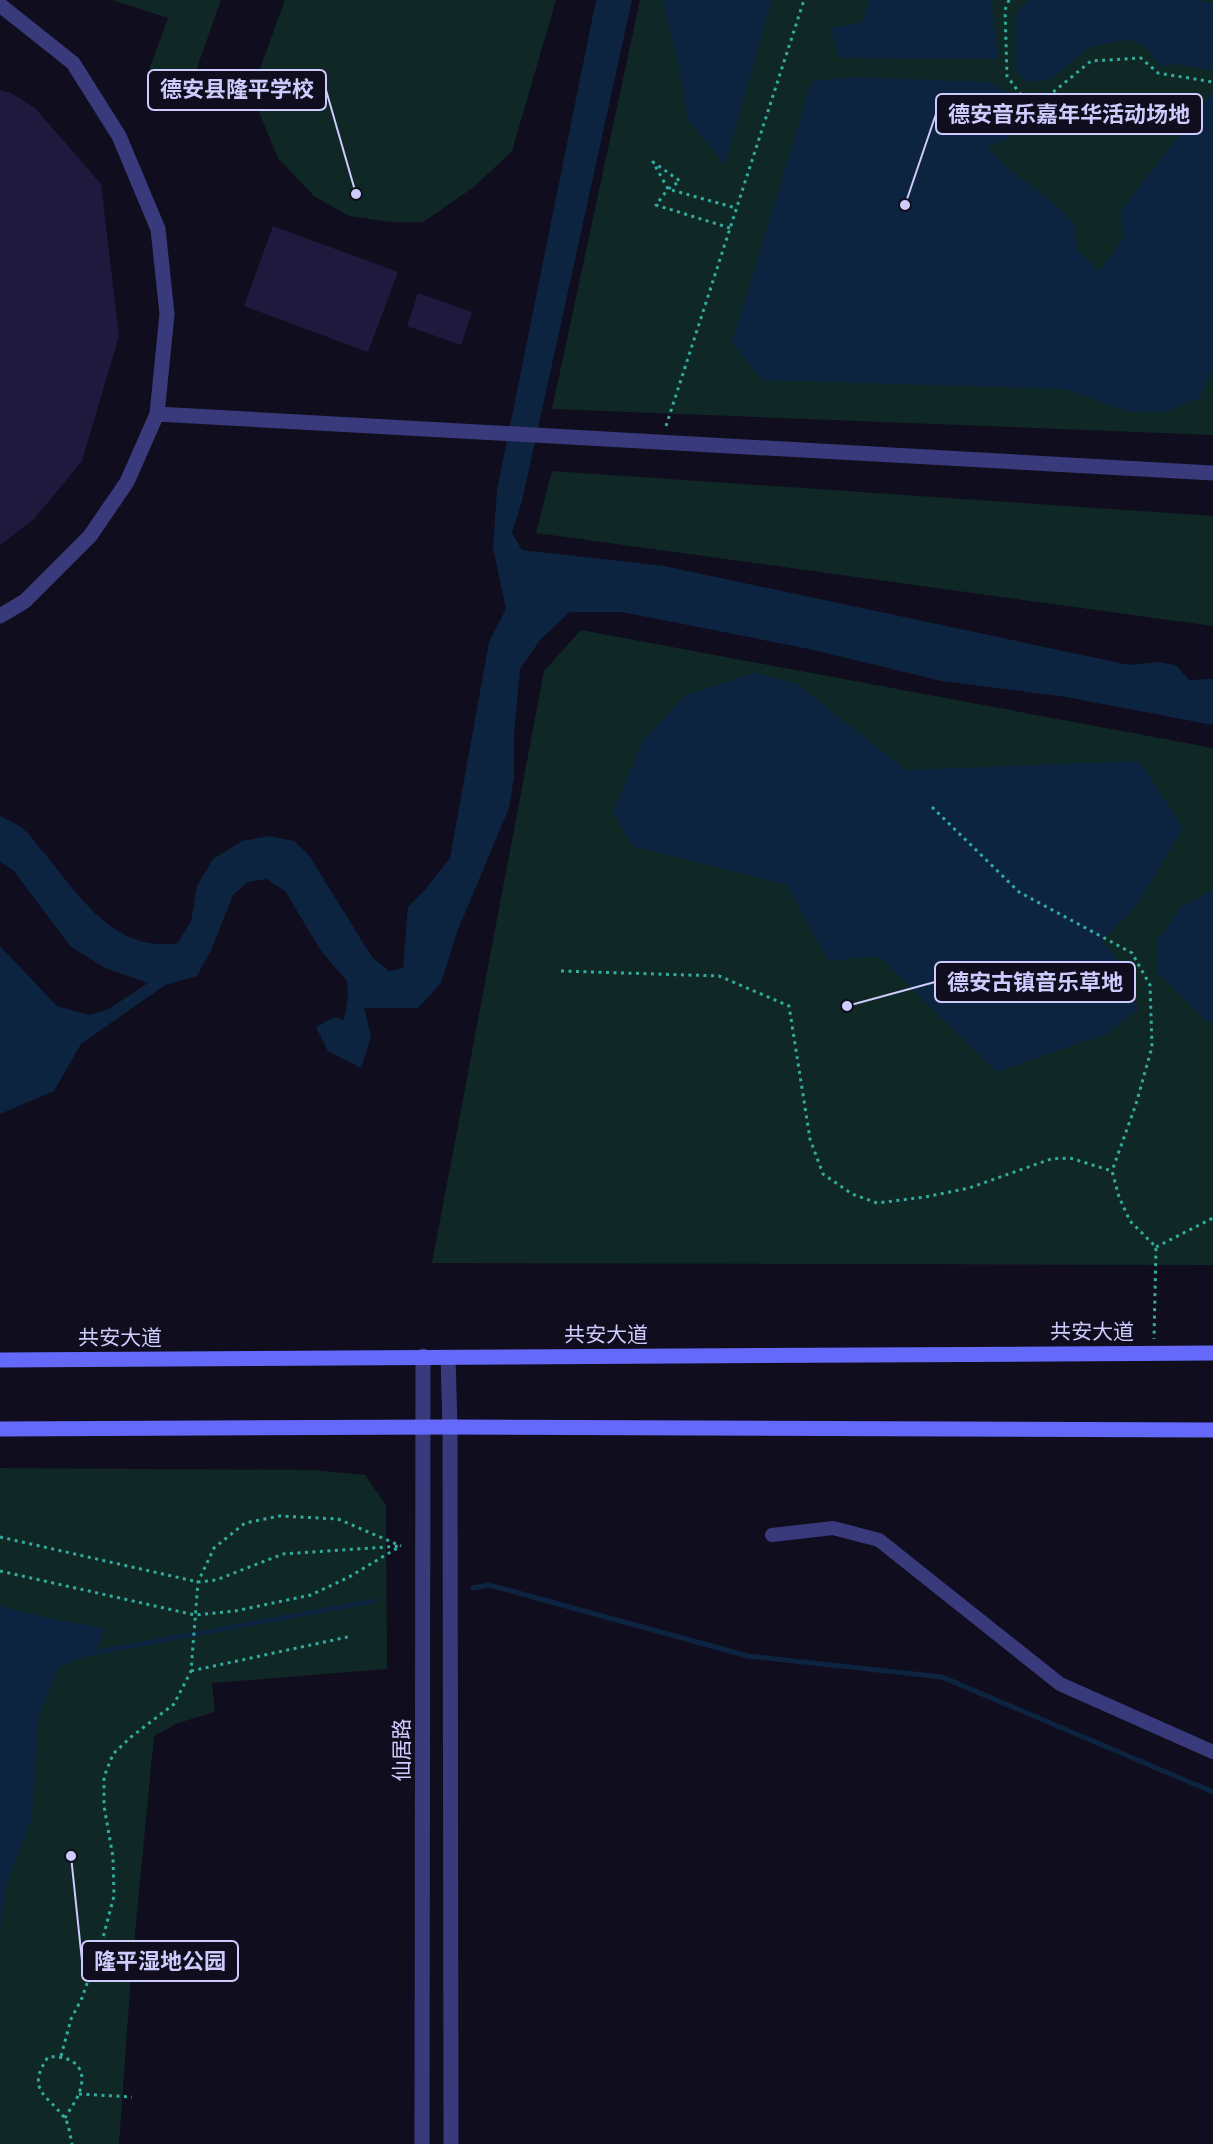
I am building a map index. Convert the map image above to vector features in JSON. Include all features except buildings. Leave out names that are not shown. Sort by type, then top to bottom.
[{"type":"main road","name":"共安大道","points":[[0,1360],[1213,1353]]},
{"type":"main road","points":[[0,1429],[450,1427],[1213,1430]]},
{"type":"street","points":[[0,5],[73,63],[119,136],[158,229],[167,314],[157,414],[127,482],[90,536],[25,601],[0,616]]},
{"type":"street","points":[[157,414],[1213,473]]},
{"type":"street","name":"仙居路","points":[[422,2144],[423,1356]]},
{"type":"street","points":[[448,1357],[451,2144]]},
{"type":"street","points":[[772,1535],[833,1528],[879,1540],[1060,1684],[1213,1752]]},
{"type":"path","points":[[661,442],[804,0]]},
{"type":"path","points":[[1009,0],[1005,10],[1007,76],[1021,95],[1046,99],[1091,61],[1141,58],[1158,73],[1213,82]]},
{"type":"path","points":[[730,228],[656,205],[668,189],[680,181],[653,162],[668,189],[736,208]]},
{"type":"path","points":[[932,807],[1019,892],[1132,953],[1150,985],[1152,1047],[1136,1104],[1112,1171],[1119,1197],[1130,1221],[1156,1247],[1154,1353]]},
{"type":"path","points":[[561,971],[719,976],[789,1006],[810,1140],[823,1174],[852,1194],[877,1203],[925,1197],[969,1188],[1051,1159],[1070,1158],[1112,1171]]},
{"type":"path","points":[[1156,1247],[1213,1218]]},
{"type":"path","points":[[61,2056],[71,2019],[82,1998],[104,1934],[114,1896],[113,1857],[104,1806],[104,1777],[113,1754],[130,1737],[174,1704],[191,1671],[198,1582],[214,1548],[245,1523],[280,1516],[338,1519],[401,1546]]},
{"type":"path","points":[[0,1538],[198,1582],[216,1580],[284,1554],[423,1545]]},
{"type":"path","points":[[0,1571],[195,1615],[235,1611],[311,1595],[349,1577],[401,1546]]},
{"type":"path","points":[[191,1671],[352,1636]]},
{"type":"path","points":[[65,2118],[79,2094],[82,2082],[80,2070],[71,2059],[61,2056],[48,2057],[39,2070],[41,2095],[65,2118],[72,2144]]},
{"type":"path","points":[[79,2094],[132,2097]]},
{"type":"green space","points":[[112,0],[221,0],[191,85],[149,70],[168,18]]},
{"type":"green space","points":[[285,0],[556,0],[512,151],[474,187],[423,222],[391,222],[349,216],[314,196],[278,158],[251,93]]},
{"type":"green space","points":[[640,0],[1213,0],[1213,435],[552,409]]},
{"type":"green space","points":[[552,471],[1213,516],[1213,626],[536,533]]},
{"type":"green space","points":[[581,630],[1213,748],[1213,1265],[432,1263],[544,671]]},
{"type":"green space","points":[[0,1468],[313,1470],[365,1475],[386,1505],[387,1669],[212,1683],[215,1712],[178,1723],[154,1736],[131,1975],[119,2144],[0,2144]]},
{"type":"water","points":[[596,0],[632,0],[522,501],[512,533],[522,550],[664,566],[1129,665],[1157,662],[1176,665],[1189,680],[1213,679],[1213,725],[1066,697],[941,681],[814,650],[622,612],[570,612],[540,640],[520,669],[514,734],[514,777],[509,808],[457,932],[441,983],[418,1008],[364,1008],[371,1037],[361,1068],[328,1051],[316,1027],[334,1017],[344,1020],[348,997],[347,981],[321,951],[285,891],[267,879],[248,882],[233,895],[211,950],[197,976],[165,985],[81,1044],[54,1091],[0,1114],[0,946],[57,1006],[89,1015],[109,1009],[148,983],[105,968],[70,946],[13,870],[0,862],[0,816],[27,832],[86,904],[101,918],[117,931],[156,944],[178,943],[191,921],[197,886],[213,859],[242,841],[269,836],[294,841],[308,854],[372,957],[389,971],[403,968],[408,907],[450,858],[489,642],[506,609],[493,548],[497,490]]},
{"type":"water","points":[[662,0],[772,0],[725,165],[688,120],[679,68]]},
{"type":"water","points":[[870,0],[991,0],[998,59],[840,58],[830,28],[862,23]]},
{"type":"water","points":[[1028,0],[1199,0],[1213,4],[1213,70],[1176,64],[1159,66],[1147,48],[1128,39],[1088,48],[1050,80],[1027,82],[1015,70],[1015,15]]},
{"type":"water","points":[[852,77],[990,82],[1007,93],[1014,115],[1007,139],[987,146],[1003,164],[1051,201],[1075,224],[1077,249],[1099,272],[1124,237],[1120,212],[1213,91],[1213,370],[1199,398],[1167,412],[1129,412],[1065,389],[762,380],[732,343],[812,81]]},
{"type":"water","points":[[754,673],[797,684],[906,770],[1139,761],[1183,828],[1137,905],[1101,941],[1115,956],[1139,1009],[1106,1034],[996,1072],[879,956],[828,961],[787,885],[632,846],[613,812],[644,739],[686,695]]},
{"type":"water","points":[[1213,890],[1213,1023],[1205,1020],[1157,972],[1157,941],[1181,907]]},
{"type":"water","points":[[0,1606],[52,1619],[105,1628],[97,1649],[59,1668],[39,1714],[32,1818],[7,1882],[0,1929]]},
{"type":"waterway","points":[[473,1588],[489,1585],[748,1656],[942,1677],[1213,1792]]},
{"type":"waterway","points":[[81,1655],[374,1601]]},
{"type":"place","name":"德安县隆平学校","points":[[356,194]]},
{"type":"place","name":"德安音乐嘉年华活动场地","points":[[905,205]]},
{"type":"place","name":"德安古镇音乐草地","points":[[847,1006]]},
{"type":"place","name":"隆平湿地公园","points":[[71,1856]]}]
